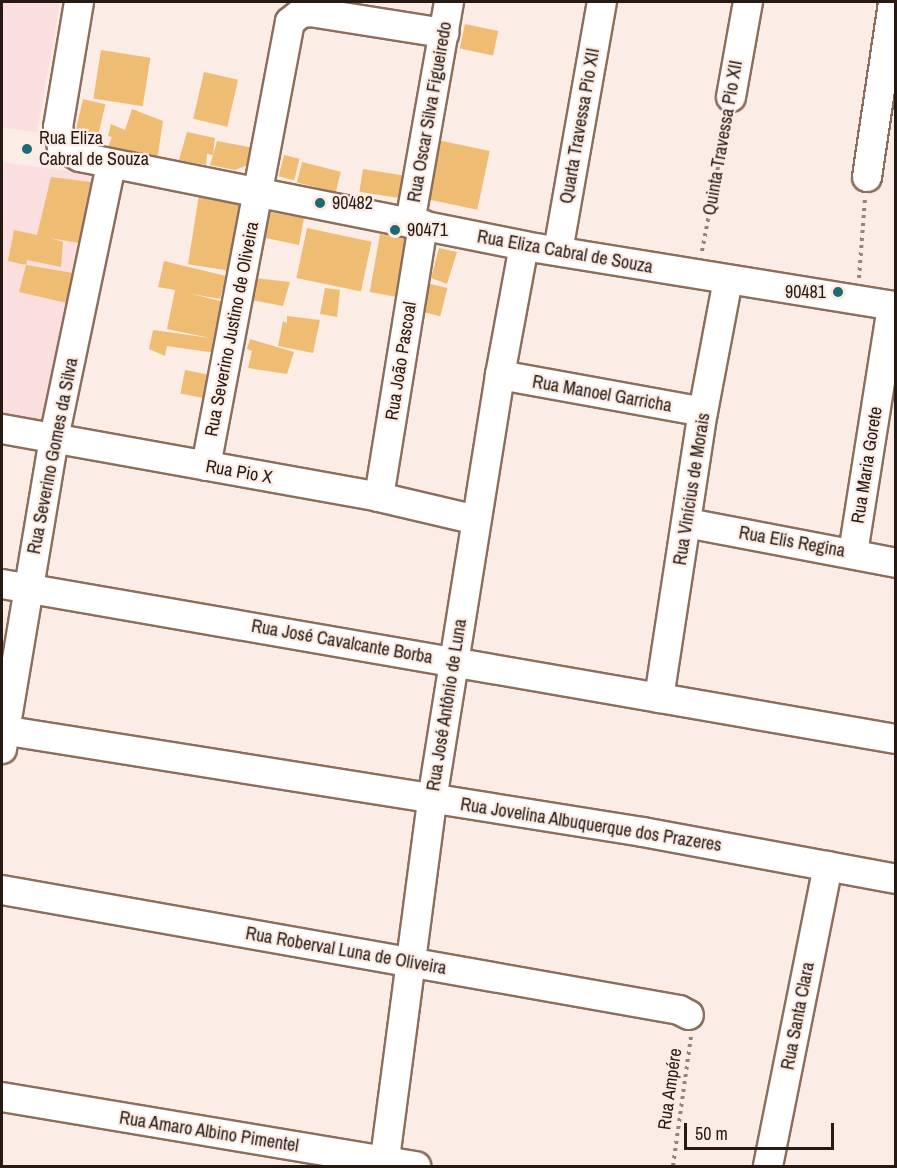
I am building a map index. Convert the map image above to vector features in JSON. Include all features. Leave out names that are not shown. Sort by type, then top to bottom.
[{"type":"street","name":"Rua Eliza Cabral de Souza","points":[[79,2],[58,127],[62,147],[80,157],[524,246],[894,306]]},
{"type":"street","name":"Rua Oscar Silva Figueiredo","points":[[416,224],[449,2]]},
{"type":"street","name":"Quarta Travessa Pio XII","points":[[558,251],[602,2]]},
{"type":"street","name":"Quinta Travessa Pio XII","points":[[731,97],[748,2]]},
{"type":"street","points":[[867,177],[893,2]]},
{"type":"street","name":"Rua Severino Justino de Oliveira","points":[[206,466],[259,192],[287,30],[294,16],[311,12],[444,33]]},
{"type":"street","name":"Rua Severino Gomes da Silva","points":[[3,736],[15,586],[54,438],[111,164]]},
{"type":"street","name":"Rua João Pascoal","points":[[379,497],[416,224]]},
{"type":"street","name":"Rua José Antônio de Luna","points":[[384,1164],[432,800],[500,375],[524,246]]},
{"type":"street","name":"Rua Vinícius de Morais","points":[[659,698],[703,412],[728,280]]},
{"type":"street","name":"Rua Maria Gorete","points":[[853,553],[894,306]]},
{"type":"street","name":"Rua Manoel Garricha","points":[[500,375],[703,412]]},
{"type":"street","name":"Rua Pio X","points":[[2,429],[379,497],[476,520]]},
{"type":"street","name":"Rua Elis Regina","points":[[687,523],[896,563]]},
{"type":"street","name":"Rua José Cavalcante Borba","points":[[15,586],[454,660],[896,739]]},
{"type":"street","name":"Rua Jovelina Albuquerque dos Prazeres","points":[[3,736],[643,832],[896,879]]},
{"type":"street","name":"Rua Santa Clara","points":[[768,1167],[828,866]]},
{"type":"street","name":"Rua Roberval Luna de Oliveira","points":[[2,890],[679,1010],[689,1015]]},
{"type":"street","name":"Rua Amaro Albino Pimentel","points":[[2,1097],[384,1164],[416,1167]]},
{"type":"path","name":"Quinta Travessa Pio XII","points":[[698,275],[731,97]]},
{"type":"path","points":[[855,299],[861,267],[867,177]]},
{"type":"path","name":"Rua Ampére","points":[[673,1167],[692,1026],[689,1015]]},
{"type":"shaded area","points":[[2,2],[60,2],[37,132],[2,128]]},
{"type":"shaded area","points":[[2,162],[102,176],[51,433],[2,424]]},
{"type":"building","points":[[465,24],[498,31],[493,56],[460,48]]},
{"type":"building","points":[[101,50],[150,58],[143,106],[93,98]]},
{"type":"building","points":[[204,72],[238,80],[227,127],[193,119]]},
{"type":"building","points":[[83,99],[105,104],[96,145],[74,140]]},
{"type":"building","points":[[132,109],[163,121],[157,160],[108,147],[112,137],[108,136],[111,124],[125,130]]},
{"type":"building","points":[[187,132],[215,138],[213,155],[207,154],[206,165],[179,160]]},
{"type":"building","points":[[433,139],[490,151],[477,210],[421,198]]},
{"type":"building","points":[[217,141],[254,148],[248,165],[235,170],[210,165]]},
{"type":"building","points":[[284,155],[300,159],[294,180],[279,176]]},
{"type":"building","points":[[302,162],[341,172],[336,192],[297,182]]},
{"type":"building","points":[[363,169],[405,176],[402,198],[359,192]]},
{"type":"building","points":[[51,177],[91,182],[79,243],[50,238],[63,242],[61,267],[27,260],[26,265],[8,261],[14,230],[37,235]]},
{"type":"building","points":[[199,195],[245,202],[234,271],[188,264]]},
{"type":"building","points":[[263,211],[304,218],[299,245],[266,238],[262,257],[256,255]]},
{"type":"building","points":[[307,228],[372,242],[361,292],[296,278]]},
{"type":"building","points":[[380,234],[409,239],[398,297],[370,292]]},
{"type":"building","points":[[439,248],[457,252],[447,284],[431,278]]},
{"type":"building","points":[[164,261],[226,276],[220,299],[192,294],[224,302],[216,353],[167,346],[165,356],[149,349],[153,330],[210,338],[167,329],[175,290],[158,287]]},
{"type":"building","points":[[26,265],[73,273],[67,303],[19,292]]},
{"type":"building","points":[[255,278],[290,282],[283,306],[251,300]]},
{"type":"building","points":[[427,283],[447,288],[440,316],[420,311]]},
{"type":"building","points":[[325,288],[340,290],[337,317],[320,314]]},
{"type":"building","points":[[287,316],[320,320],[313,353],[278,346],[283,321],[287,323]]},
{"type":"building","points":[[250,339],[294,352],[287,374],[248,368],[252,351],[247,349]]},
{"type":"building","points":[[185,370],[215,376],[211,399],[180,394]]},
{"type":"place","name":"Rua Eliza Cabral de Souza","points":[[27,149]]},
{"type":"place","name":"90482","points":[[320,203]]},
{"type":"place","name":"90471","points":[[395,230]]},
{"type":"place","name":"90481","points":[[838,292]]}]
